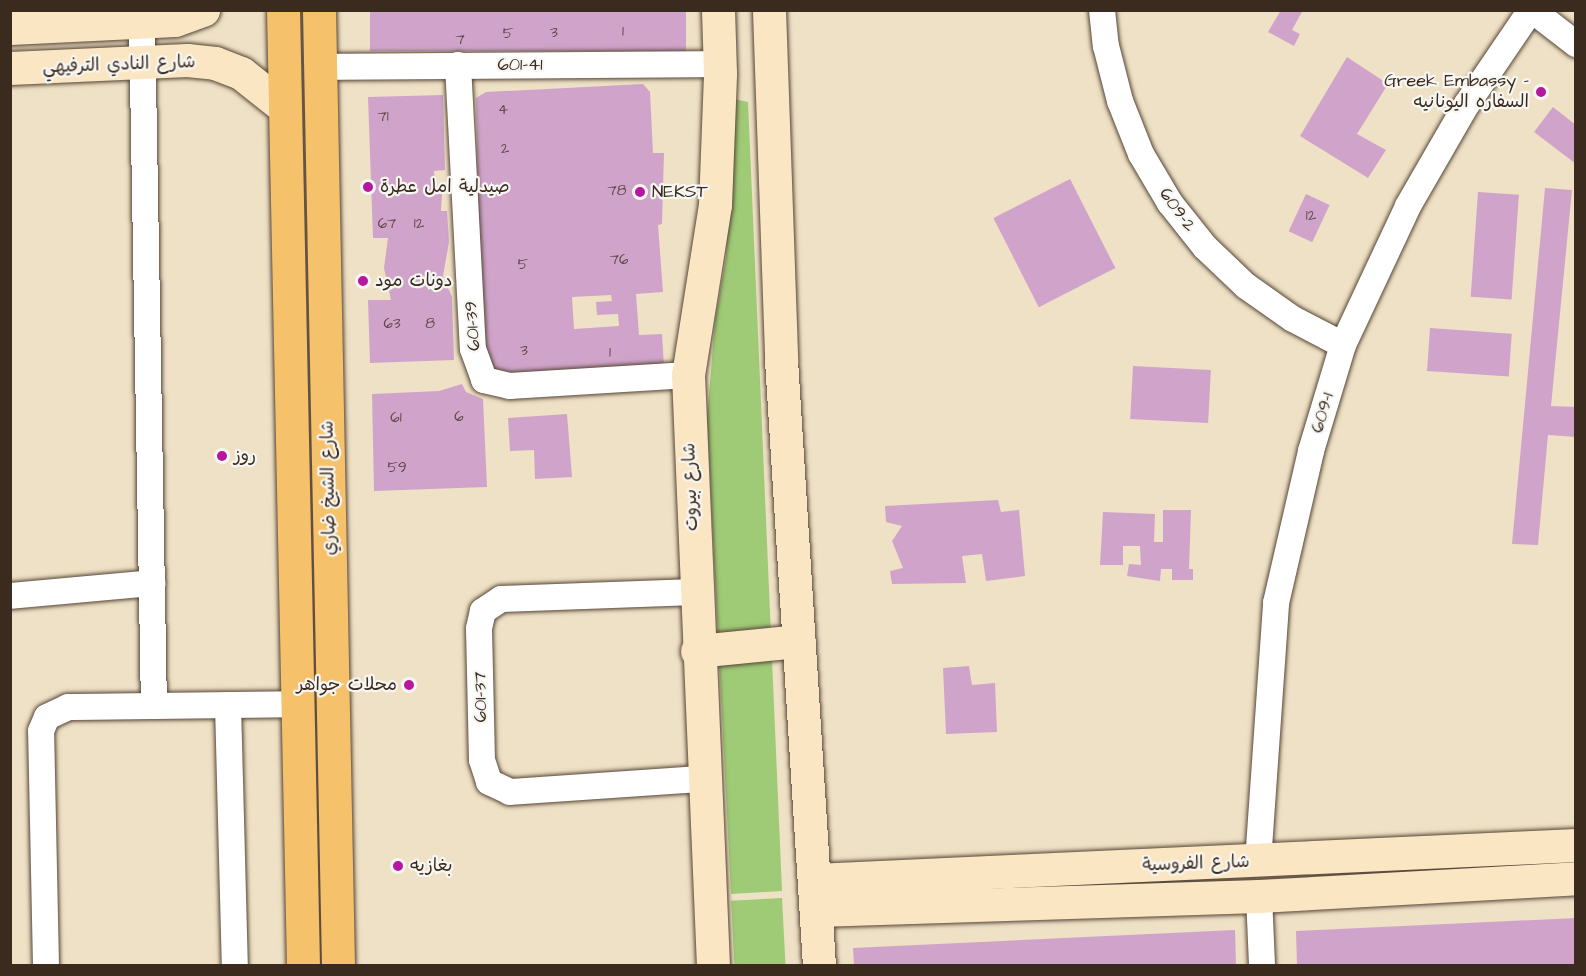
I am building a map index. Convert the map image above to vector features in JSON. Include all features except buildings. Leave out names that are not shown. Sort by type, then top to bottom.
[{"type":"main road","name":"شارع الشيخ ضاري","points":[[283,10],[303,966]]},
{"type":"main road","name":"شارع الشيخ ضاري","points":[[319,10],[338,966]]},
{"type":"street","points":[[10,28],[175,20],[203,10]]},
{"type":"street","name":"شارع بيروت","points":[[713,966],[702,779],[688,375],[713,232],[720,64],[718,10]]},
{"type":"street","points":[[769,10],[781,360],[819,966]]},
{"type":"street","name":"609-2","points":[[1102,10],[1106,46],[1120,101],[1141,154],[1170,203],[1205,248],[1246,286],[1293,319],[1343,345]]},
{"type":"street","points":[[1532,10],[1575,44]]},
{"type":"street","name":"609-1","points":[[1258,862],[1276,603],[1311,451],[1343,345],[1408,206],[1467,104],[1532,10]]},
{"type":"street","points":[[142,21],[154,706]]},
{"type":"street","name":"شارع النادي الترفيهي","points":[[10,68],[143,62],[214,63],[241,73],[285,108]]},
{"type":"street","name":"601-41","points":[[320,67],[720,64]]},
{"type":"street","name":"601-39","points":[[458,65],[473,350],[484,380],[496,386],[510,386],[688,375]]},
{"type":"street","points":[[10,596],[152,583]]},
{"type":"street","name":"601-37","points":[[695,592],[501,599],[483,611],[479,629],[482,760],[489,782],[510,792],[702,779]]},
{"type":"street","points":[[698,651],[799,641]]},
{"type":"street","points":[[46,966],[43,723],[61,708],[298,704]]},
{"type":"street","points":[[228,705],[235,966]]},
{"type":"street","name":"شارع الفروسية","points":[[816,895],[1102,868],[1575,845]]},
{"type":"street","points":[[1102,868],[1102,900]]},
{"type":"street","name":"شارع الفروسية","points":[[816,895],[1102,900],[1259,896],[1575,878]]},
{"type":"street","points":[[1259,896],[1262,966]]},
{"type":"green space","points":[[734,99],[748,102],[782,891],[731,894],[707,419],[715,321],[726,258]]},
{"type":"green space","points":[[782,898],[786,965],[734,966],[731,901]]},
{"type":"place","name":"Greek Embassy - السفاره اليونانيه","points":[[1541,92]]},
{"type":"place","name":"صيدلية امل عطرة","points":[[368,187]]},
{"type":"place","name":"NEKST","points":[[640,192]]},
{"type":"place","name":"دونات مود","points":[[363,281]]},
{"type":"place","name":"روز","points":[[222,456]]},
{"type":"place","name":"محلات جواهر","points":[[409,685]]},
{"type":"place","name":"بغازيه","points":[[398,866]]}]
